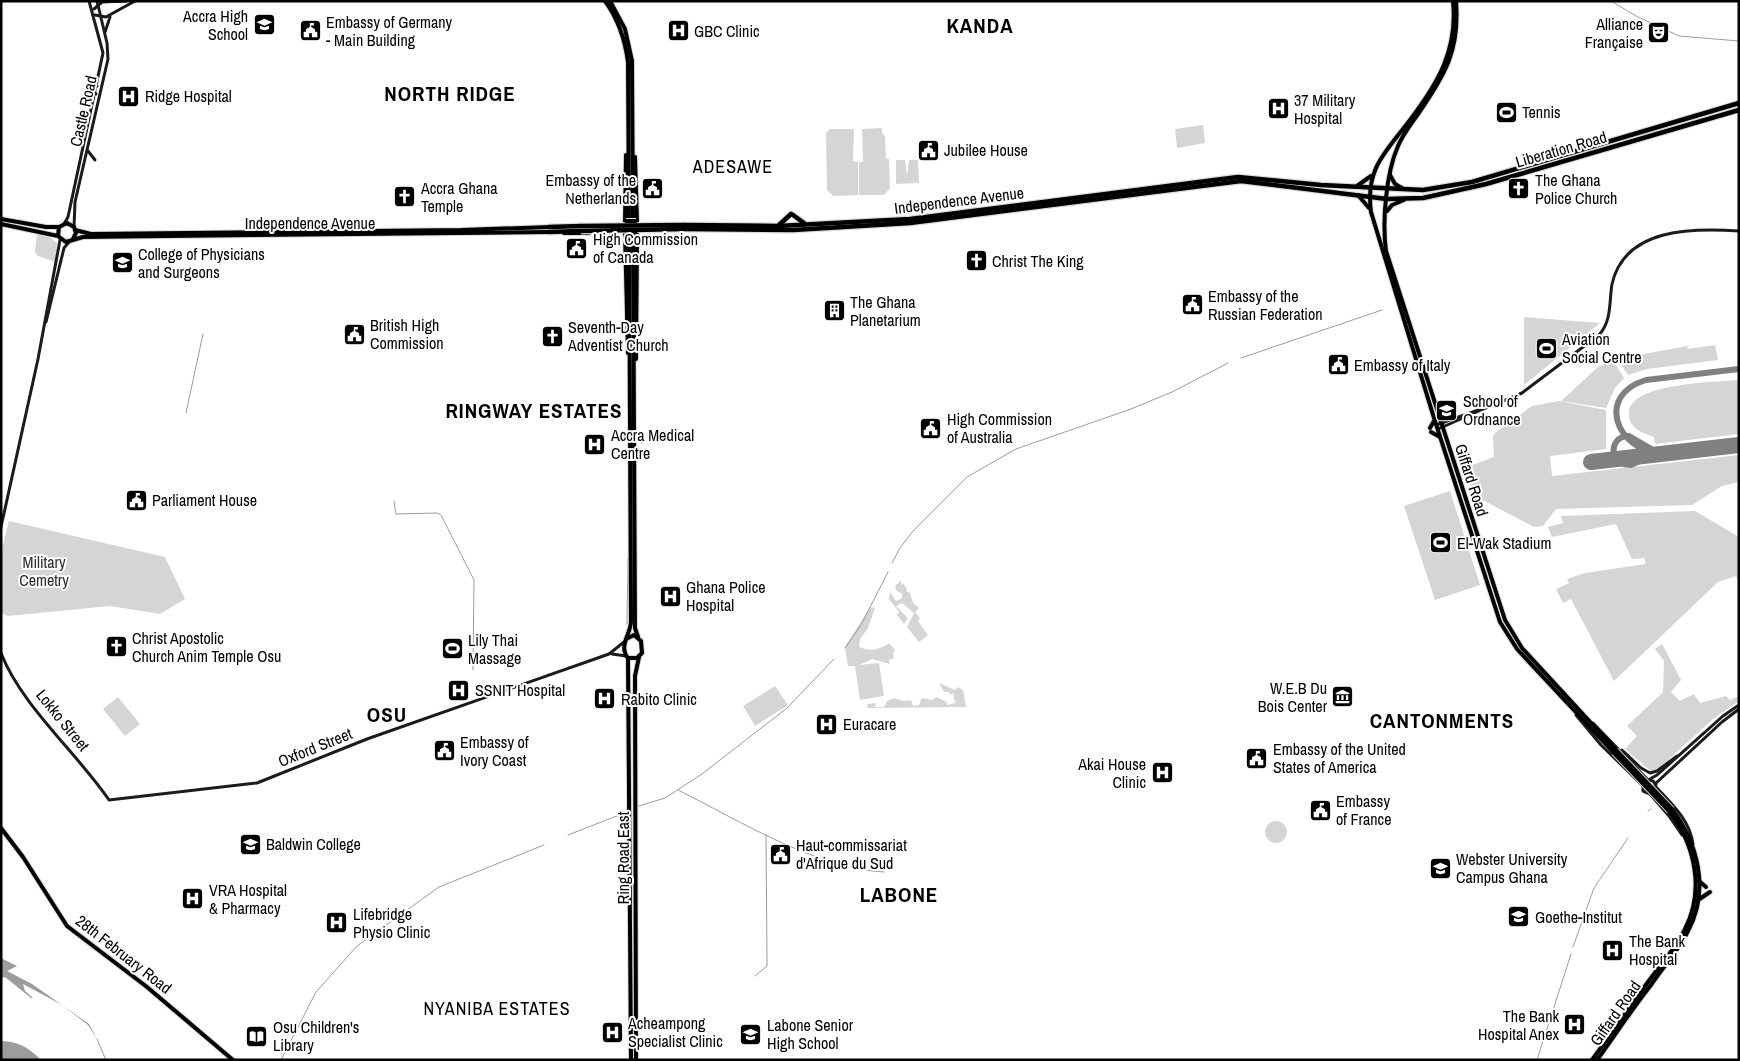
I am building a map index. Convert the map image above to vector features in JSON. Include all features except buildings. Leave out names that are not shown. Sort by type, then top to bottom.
[{"type":"highway","name":"Liberation Road","points":[[1370,186],[1434,190],[1472,182],[1739,103]]},
{"type":"highway","name":"Liberation Road","points":[[1369,196],[1404,200],[1449,193],[1486,184],[1739,110]]},
{"type":"highway","name":"Independence Avenue","points":[[549,229],[778,226],[910,219],[1238,177],[1370,186]]},
{"type":"highway","name":"Independence Avenue","points":[[714,227],[793,230],[910,223],[1241,181],[1369,196]]},
{"type":"highway","points":[[778,226],[792,215],[805,224]]},
{"type":"highway","points":[[637,222],[703,223],[714,227]]},
{"type":"highway","points":[[637,233],[702,231],[714,227]]},
{"type":"main road","points":[[91,1],[98,26]]},
{"type":"main road","name":"Castle Road","points":[[64,224],[68,216],[96,94],[103,53],[91,1]]},
{"type":"main road","points":[[94,9],[97,3],[126,1]]},
{"type":"main road","points":[[95,15],[100,18],[111,15],[135,1]]},
{"type":"main road","points":[[605,1],[618,24],[626,46],[630,96]]},
{"type":"main road","points":[[610,1],[625,30],[630,45],[629,360],[635,448],[632,478]]},
{"type":"main road","points":[[1357,186],[1371,177],[1374,167],[1387,147],[1413,116],[1445,65],[1453,35],[1455,1]]},
{"type":"main road","name":"Giffard Road","points":[[1455,1],[1457,30],[1451,57],[1437,87],[1398,145],[1390,175],[1384,234],[1389,261],[1439,426],[1505,620],[1522,648],[1671,810],[1691,845],[1699,881],[1698,900],[1690,930],[1597,1060]]},
{"type":"main road","points":[[105,35],[113,7],[107,2]]},
{"type":"main road","name":"Castle Road","points":[[74,228],[73,213],[107,62],[105,35],[97,3]]},
{"type":"main road","points":[[96,94],[90,88],[97,86]]},
{"type":"main road","points":[[630,143],[633,184],[633,592],[635,628],[643,648],[639,657],[632,660],[627,657],[625,641],[631,625],[633,592]]},
{"type":"main road","points":[[630,143],[636,169],[637,222],[638,349],[634,368]]},
{"type":"main road","points":[[629,360],[626,345],[625,169],[630,143]]},
{"type":"main road","points":[[84,165],[88,161],[95,160],[90,156],[88,148]]},
{"type":"main road","name":"Giffard Road","points":[[1374,167],[1369,196],[1371,212],[1434,418],[1439,426],[1440,437],[1497,613],[1507,638],[1574,710],[1648,780]]},
{"type":"main road","points":[[1390,175],[1395,184],[1404,189]]},
{"type":"main road","points":[[1358,195],[1371,212]]},
{"type":"main road","points":[[1386,214],[1392,205],[1404,200]]},
{"type":"main road","points":[[1,219],[46,227],[59,227],[64,224]]},
{"type":"main road","name":"Independence Avenue","points":[[59,238],[71,241],[166,236],[549,229],[569,224],[637,222]]},
{"type":"main road","points":[[1,224],[59,238]]},
{"type":"main road","name":"Independence Avenue","points":[[64,224],[92,234],[549,229],[568,234],[637,233]]},
{"type":"main road","points":[[45,325],[59,238],[59,227]]},
{"type":"main road","points":[[1,527],[45,325],[64,248],[71,241],[74,228]]},
{"type":"main road","points":[[1439,426],[1522,392],[1599,335],[1607,322],[1615,275],[1628,255],[1642,243],[1664,235],[1691,230],[1739,231]]},
{"type":"main road","points":[[1434,418],[1430,430],[1440,437]]},
{"type":"main road","points":[[634,431],[642,441],[635,448]]},
{"type":"main road","points":[[625,641],[632,635],[638,637]]},
{"type":"main road","name":"Oxford Street","points":[[109,800],[257,783],[367,739],[609,654],[625,641]]},
{"type":"main road","name":"Lokko Street","points":[[1,653],[40,716],[92,775],[109,800]]},
{"type":"main road","name":"Oxford Street","points":[[609,654],[627,657]]},
{"type":"main road","name":"Ring Road East","points":[[627,657],[633,853],[636,1060]]},
{"type":"main road","name":"Ring Road East","points":[[631,1060],[635,676],[639,657]]},
{"type":"main road","points":[[1642,786],[1723,716],[1739,705]]},
{"type":"main road","points":[[1650,794],[1722,722],[1739,709]]},
{"type":"main road","name":"Giffard Road","points":[[1574,710],[1596,739],[1642,786],[1644,792],[1650,794],[1670,816],[1691,845]]},
{"type":"main road","points":[[1616,750],[1650,772],[1657,771],[1680,755]]},
{"type":"main road","points":[[1648,780],[1656,786]]},
{"type":"main road","name":"Giffard Road","points":[[1592,1060],[1686,928],[1695,900],[1696,889],[1691,832],[1679,812],[1656,786]]},
{"type":"main road","name":"28th February Road","points":[[1,828],[23,857],[66,926],[147,987],[233,1060]]},
{"type":"main road","points":[[1699,881],[1706,887]]},
{"type":"main road","points":[[1698,900],[1710,892]]},
{"type":"green space","points":[[1203,125],[1205,143],[1177,148],[1175,129]]},
{"type":"green space","points":[[882,128],[882,133],[885,136],[886,159],[889,159],[890,188],[884,195],[859,195],[859,162],[863,162],[862,129]]},
{"type":"green space","points":[[830,129],[854,129],[853,161],[858,162],[858,195],[833,196],[827,190],[826,133]]},
{"type":"green space","points":[[896,160],[905,160],[907,175],[909,160],[918,160],[919,183],[896,184]]},
{"type":"green space","points":[[37,234],[48,236],[57,243],[55,262],[38,256],[35,252]]},
{"type":"green space","name":"Aviation Social Centre","points":[[1524,317],[1600,323],[1524,385]]},
{"type":"green space","points":[[1715,345],[1718,360],[1647,369],[1628,375],[1617,359],[1687,346],[1688,349]]},
{"type":"green space","points":[[1613,360],[1624,378],[1615,388],[1606,408],[1561,401],[1598,367]]},
{"type":"green space","points":[[1739,380],[1739,434],[1655,444],[1654,437],[1633,426],[1629,418],[1633,402],[1644,395],[1658,390],[1694,383]]},
{"type":"green space","points":[[1559,401],[1606,410],[1606,449],[1550,456],[1552,476],[1739,455],[1739,482],[1722,486],[1692,505],[1556,509],[1543,526],[1534,527],[1475,496],[1467,470],[1470,466],[1494,457],[1493,436],[1495,433],[1532,406]]},
{"type":"green space","name":"El-Wak Stadium","points":[[1450,491],[1480,585],[1435,600],[1404,506]]},
{"type":"green space","points":[[1695,511],[1739,537],[1739,583],[1736,576],[1718,582],[1614,681],[1571,599],[1563,603],[1556,589],[1569,583],[1567,579],[1585,573],[1646,564],[1644,558],[1632,559],[1616,524],[1552,537],[1548,527],[1563,523],[1561,516]]},
{"type":"green space","name":"Military Cemetry","points":[[9,521],[165,557],[185,599],[160,614],[110,606],[8,616],[1,613],[1,553]]},
{"type":"green space","points":[[901,580],[901,585],[903,583],[907,589],[906,591],[910,593],[913,603],[919,608],[915,612],[920,618],[918,621],[928,635],[919,642],[907,627],[914,613],[902,603],[896,606],[908,618],[904,624],[897,615],[899,612],[889,599],[890,592],[896,601],[902,598],[902,594],[896,590],[895,586]]},
{"type":"green space","points":[[870,607],[875,608],[868,628],[860,639],[859,647],[875,650],[889,643],[895,650],[894,658],[889,660],[890,664],[872,659],[859,665],[879,663],[884,696],[860,700],[855,666],[848,666],[845,647]]},
{"type":"green space","points":[[1662,644],[1681,680],[1671,692],[1680,701],[1694,694],[1700,703],[1726,696],[1730,700],[1739,696],[1739,701],[1713,719],[1657,770],[1651,771],[1625,749],[1637,736],[1627,726],[1663,692],[1664,661],[1655,649]]},
{"type":"green space","points":[[939,683],[955,690],[958,687],[963,690],[966,707],[867,708],[868,704],[876,703],[875,707],[884,707],[887,701],[894,698],[903,701],[911,700],[913,706],[919,705],[922,698],[932,700],[936,697],[945,701],[948,705],[955,703],[953,693],[950,695],[949,692],[944,692]]},
{"type":"green space","points":[[775,686],[788,705],[755,726],[743,706]]},
{"type":"green space","points":[[118,697],[140,724],[125,736],[103,709]]},
{"type":"green space","points":[[1276,821],[1284,824],[1287,832],[1284,840],[1276,843],[1268,840],[1265,832],[1268,824]]},
{"type":"shaded area","points":[[1,958],[17,966],[7,971],[32,984],[62,1005],[23,984],[25,991],[33,998],[31,998],[5,977],[1,978]]},
{"type":"shaded area","points":[[63,1006],[89,1024],[97,1039],[88,1025]]},
{"type":"shaded area","points":[[1,1041],[23,1046],[41,1060],[1,1060]]},
{"type":"waterway","points":[[1611,1],[1636,16],[1679,36],[1739,41]]},
{"type":"waterway","points":[[1241,358],[1382,310]]},
{"type":"waterway","points":[[186,413],[203,334]]},
{"type":"waterway","points":[[892,563],[900,548],[913,531],[967,477],[1016,449],[1131,409],[1172,392],[1228,363]]},
{"type":"waterway","points":[[394,501],[396,514],[437,513],[441,515],[474,580],[473,670]]},
{"type":"waterway","points":[[627,624],[628,558]]},
{"type":"waterway","points":[[845,648],[861,625],[888,572]]},
{"type":"waterway","points":[[639,806],[665,798],[702,774],[787,708],[834,659]]},
{"type":"waterway","points":[[568,835],[627,812],[627,718]]},
{"type":"waterway","points":[[678,790],[805,853],[858,869],[884,872]]},
{"type":"waterway","points":[[755,976],[767,966],[766,835]]},
{"type":"waterway","points":[[1573,947],[1594,888],[1628,838]]},
{"type":"waterway","points":[[281,1060],[316,992],[357,946],[439,887],[544,845]]},
{"type":"waterway","points":[[1537,1060],[1571,954]]},
{"type":"waterway","points":[[97,1039],[106,1060]]},
{"type":"taxiway","points":[[1661,454],[1645,450],[1632,442],[1623,432],[1618,421],[1617,409],[1621,397],[1630,387],[1646,380],[1739,369]]},
{"type":"taxiway","points":[[1652,455],[1631,465],[1623,464],[1614,455],[1614,447],[1619,439],[1629,436],[1655,451],[1676,452]]},
{"type":"runway","points":[[1591,462],[1739,445]]},
{"type":"place","name":"Accra High School","points":[[264,25]]},
{"type":"place","name":"Embassy of Germany - Main Building","points":[[310,31]]},
{"type":"place","name":"GBC Clinic","points":[[678,31]]},
{"type":"place","name":"Alliance Française","points":[[1659,33]]},
{"type":"place","name":"Ridge Hospital","points":[[129,96]]},
{"type":"place","name":"37 Military Hospital","points":[[1278,109]]},
{"type":"place","name":"Tennis","points":[[1506,112]]},
{"type":"place","name":"Jubilee House","points":[[928,150]]},
{"type":"place","name":"Embassy of the Netherlands","points":[[652,189]]},
{"type":"place","name":"The Ghana Police Church","points":[[1519,189]]},
{"type":"place","name":"Accra Ghana Temple","points":[[405,197]]},
{"type":"place","name":"High Commission of Canada","points":[[577,248]]},
{"type":"place","name":"Christ The King","points":[[976,261]]},
{"type":"place","name":"College of Physicians and Surgeons","points":[[122,263]]},
{"type":"place","name":"Embassy of the Russian Federation","points":[[1192,305]]},
{"type":"place","name":"The Ghana Planetarium","points":[[834,311]]},
{"type":"place","name":"British High Commission","points":[[354,334]]},
{"type":"place","name":"Seventh-Day Adventist Church","points":[[552,336]]},
{"type":"place","name":"Aviation Social Centre","points":[[1546,348]]},
{"type":"place","name":"Embassy of Italy","points":[[1338,365]]},
{"type":"place","name":"School of Ordnance","points":[[1447,410]]},
{"type":"place","name":"High Commission of Australia","points":[[931,428]]},
{"type":"place","name":"Accra Medical Centre","points":[[595,444]]},
{"type":"place","name":"Parliament House","points":[[136,500]]},
{"type":"place","name":"El-Wak Stadium","points":[[1441,543]]},
{"type":"place","name":"Ghana Police Hospital","points":[[670,596]]},
{"type":"place","name":"Christ Apostolic Church Anim Temple Osu","points":[[116,647]]},
{"type":"place","name":"Lily Thai Massage","points":[[452,649]]},
{"type":"place","name":"SSNIT Hospital","points":[[459,690]]},
{"type":"place","name":"W.E.B Du Bois Center","points":[[1343,697]]},
{"type":"place","name":"Rabito Clinic","points":[[605,699]]},
{"type":"place","name":"Euracare","points":[[827,724]]},
{"type":"place","name":"Embassy of Ivory Coast","points":[[444,751]]},
{"type":"place","name":"Embassy of the United States of America","points":[[1257,758]]},
{"type":"place","name":"Akai House Clinic","points":[[1162,773]]},
{"type":"place","name":"Embassy of France","points":[[1320,810]]},
{"type":"place","name":"Baldwin College","points":[[250,844]]},
{"type":"place","name":"Haut-commissariat d'Afrique du Sud","points":[[780,854]]},
{"type":"place","name":"Webster University Campus Ghana","points":[[1440,868]]},
{"type":"place","name":"VRA Hospital & Pharmacy","points":[[193,899]]},
{"type":"place","name":"Goethe-Institut","points":[[1519,917]]},
{"type":"place","name":"Lifebridge Physio Clinic","points":[[337,923]]},
{"type":"place","name":"The Bank Hospital","points":[[1613,950]]},
{"type":"place","name":"The Bank Hospital Anex","points":[[1575,1025]]},
{"type":"place","name":"Acheampong Specialist Clinic","points":[[612,1032]]},
{"type":"place","name":"Labone Senior High School","points":[[751,1034]]},
{"type":"place","name":"Osu Children's Library","points":[[257,1036]]},
{"type":"district","name":"KANDA","points":[[980,26]]},
{"type":"district","name":"NORTH RIDGE","points":[[450,94]]},
{"type":"district","name":"ADESAWE","points":[[733,167]]},
{"type":"district","name":"RINGWAY ESTATES","points":[[534,411]]},
{"type":"district","name":"OSU","points":[[387,715]]},
{"type":"district","name":"CANTONMENTS","points":[[1442,721]]},
{"type":"district","name":"LABONE","points":[[899,895]]},
{"type":"district","name":"NYANIBA ESTATES","points":[[497,1009]]}]
